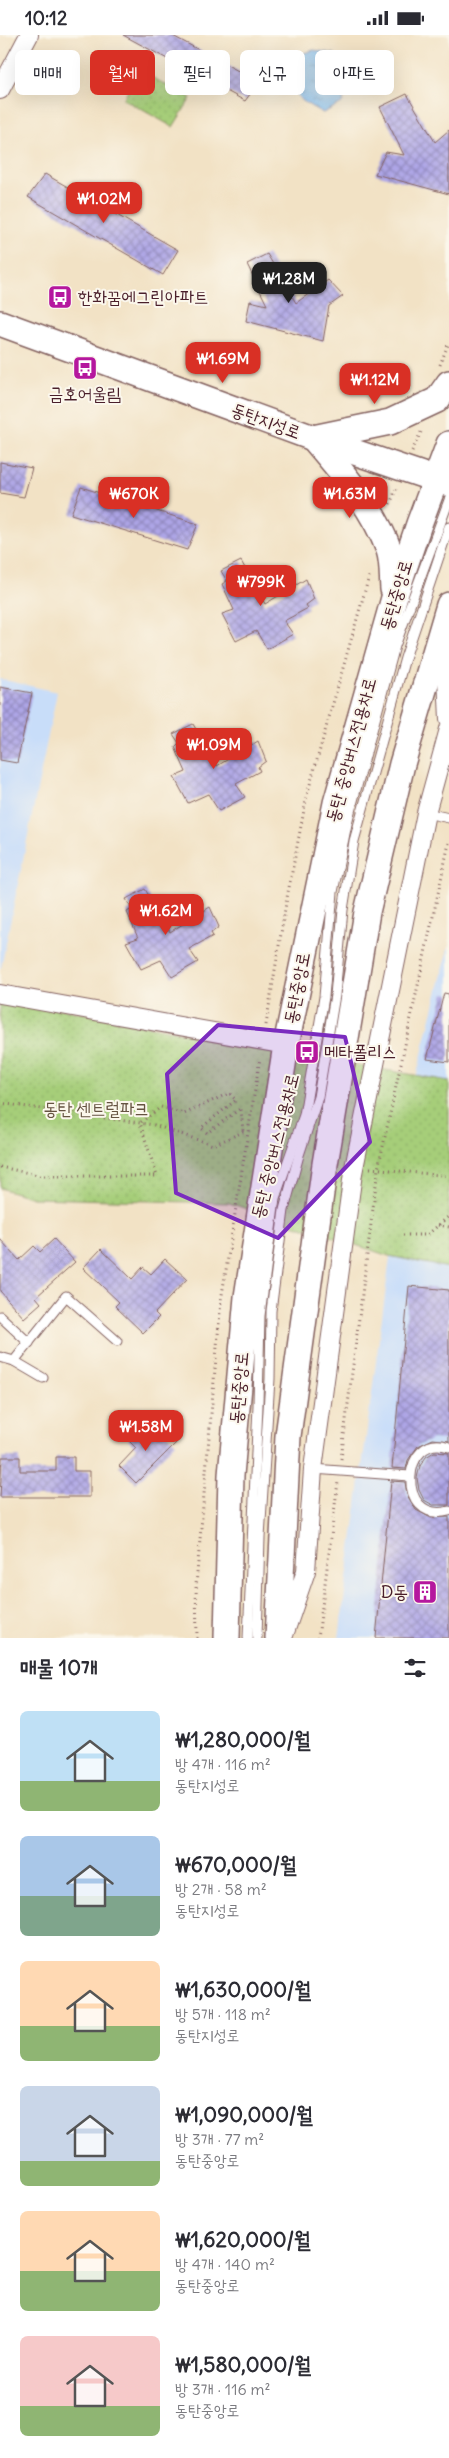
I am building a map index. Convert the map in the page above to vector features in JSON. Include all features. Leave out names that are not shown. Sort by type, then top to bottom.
[{"type":"street","points":[[1,85],[29,35]]},
{"type":"street","name":"동탄지성로","points":[[0,323],[313,438],[404,470],[442,481]]},
{"type":"street","points":[[394,598],[390,552],[374,520],[350,482],[313,438],[390,422],[437,401],[449,383]]},
{"type":"street","name":"동탄중앙로","points":[[227,1638],[231,1475],[247,1297],[286,1045],[336,803],[394,598],[442,481],[449,444]]},
{"type":"street","points":[[447,613],[449,719]]},
{"type":"street","points":[[278,1638],[288,1436],[328,1145],[367,912],[402,764],[447,613]]},
{"type":"street","points":[[283,1638],[306,1571],[313,1469],[352,1173],[426,813],[449,729]]},
{"type":"street","points":[[0,994],[286,1045]]},
{"type":"lane","name":"동탄 중앙버스전용차로","points":[[248,1638],[258,1412],[260,1316],[275,1198],[304,1115],[324,997],[333,892],[348,819],[396,647],[449,500]]},
{"type":"lane","name":"동탄 중앙버스전용차로","points":[[257,1638],[260,1537],[270,1397],[271,1311],[284,1210],[318,1097],[335,995],[343,910],[354,841],[378,749],[405,658],[449,527]]},
{"type":"lane","points":[[426,813],[449,818]]},
{"type":"lane","points":[[14,1361],[66,1296],[117,1341]]},
{"type":"lane","points":[[0,1316],[29,1343]]},
{"type":"lane","points":[[0,1357],[14,1361],[42,1379]]},
{"type":"lane","points":[[449,1447],[443,1445],[426,1449],[414,1461],[410,1476],[413,1496],[424,1509],[440,1514],[449,1511]]},
{"type":"lane","points":[[313,1469],[410,1476]]},
{"type":"path","points":[[318,1638],[378,1169],[449,843]]},
{"type":"path","points":[[0,1103],[140,1123],[154,1125],[214,1145],[243,1132],[241,1108],[207,1133],[201,1128],[236,1100],[229,1093],[184,1114],[161,1107],[140,1123]]},
{"type":"path","points":[[0,1167],[43,1176],[157,1176],[140,1123]]},
{"type":"path","points":[[403,1235],[427,1235],[449,1216]]},
{"type":"path","points":[[438,1225],[449,1227]]},
{"type":"highlighted area","points":[[218,1025],[345,1037],[370,1142],[278,1238],[176,1193],[167,1074]]},
{"type":"shaded area","points":[[0,679],[57,692],[1,968],[0,968]]},
{"type":"shaded area","name":"메타폴리스","points":[[449,945],[449,1638],[339,1638],[412,1094]]},
{"type":"green space","points":[[155,79],[165,84],[165,95],[185,95],[191,98],[173,127],[123,99],[125,95],[155,95]]},
{"type":"green space","name":"동탄 센트럴파크","points":[[0,997],[259,1048],[449,1081],[449,1268],[389,1256],[229,1203],[33,1198],[0,1188]]},
{"type":"water","points":[[315,50],[315,95],[345,95],[342,103],[323,113],[297,95],[305,95],[305,53]]},
{"type":"building","points":[[123,35],[171,35],[199,50],[165,50],[165,58],[155,52],[155,50],[151,50]]},
{"type":"building","points":[[230,67],[240,72],[240,95],[249,95],[245,101],[230,93]]},
{"type":"building","points":[[407,94],[435,142],[449,130],[449,194],[375,174],[386,152],[404,155],[380,107]]},
{"type":"building","points":[[45,174],[178,250],[163,275],[28,197]]},
{"type":"building","points":[[267,254],[296,303],[328,280],[343,296],[329,306],[323,341],[246,321],[250,301],[267,305],[247,264]]},
{"type":"building","points":[[0,462],[32,468],[24,497],[0,493]]},
{"type":"building","points":[[81,487],[198,524],[187,550],[71,514]]},
{"type":"building","points":[[241,561],[265,604],[306,579],[314,599],[306,605],[308,608],[284,621],[293,634],[267,649],[256,631],[236,641],[222,614],[234,610],[222,584],[227,581],[221,571]]},
{"type":"building","points":[[0,687],[32,693],[17,763],[0,760]]},
{"type":"building","points":[[193,724],[217,766],[258,741],[266,761],[258,767],[260,771],[236,784],[245,797],[219,811],[208,794],[188,803],[174,777],[186,772],[175,747],[179,743],[173,734]]},
{"type":"building","points":[[145,889],[170,932],[210,907],[219,927],[211,933],[213,936],[189,949],[198,962],[172,977],[161,960],[141,969],[126,942],[138,938],[127,912],[132,909],[126,899]]},
{"type":"building","points":[[444,993],[449,994],[449,1062],[427,1059]]},
{"type":"building","points":[[0,1239],[19,1260],[34,1246],[40,1252],[54,1239],[75,1262],[36,1297],[41,1303],[24,1318],[0,1291]]},
{"type":"building","points":[[101,1249],[132,1279],[143,1267],[151,1274],[165,1259],[187,1279],[155,1313],[159,1317],[143,1333],[115,1306],[119,1302],[83,1268]]},
{"type":"building","points":[[409,1286],[449,1290],[449,1441],[433,1439],[418,1446],[408,1460],[406,1469],[392,1468]]},
{"type":"building","points":[[158,1426],[176,1443],[136,1483],[119,1466],[136,1448],[128,1440],[140,1428],[148,1436]]},
{"type":"building","points":[[434,1452],[449,1453],[449,1505],[433,1505],[424,1500],[419,1490],[417,1478],[420,1466],[426,1457]]},
{"type":"building","points":[[2,1457],[20,1457],[20,1471],[56,1471],[56,1457],[74,1457],[74,1471],[90,1471],[90,1497],[0,1497]]},
{"type":"building","points":[[391,1481],[405,1482],[407,1495],[416,1510],[431,1518],[449,1517],[449,1638],[376,1638]]},
{"type":"place","name":"한화꿈에그린아파트","points":[[60,297]]},
{"type":"place","name":"금호어울림","points":[[85,368]]},
{"type":"place","name":"메타폴리스","points":[[307,1052]]},
{"type":"place","name":"D동","points":[[425,1592]]}]
